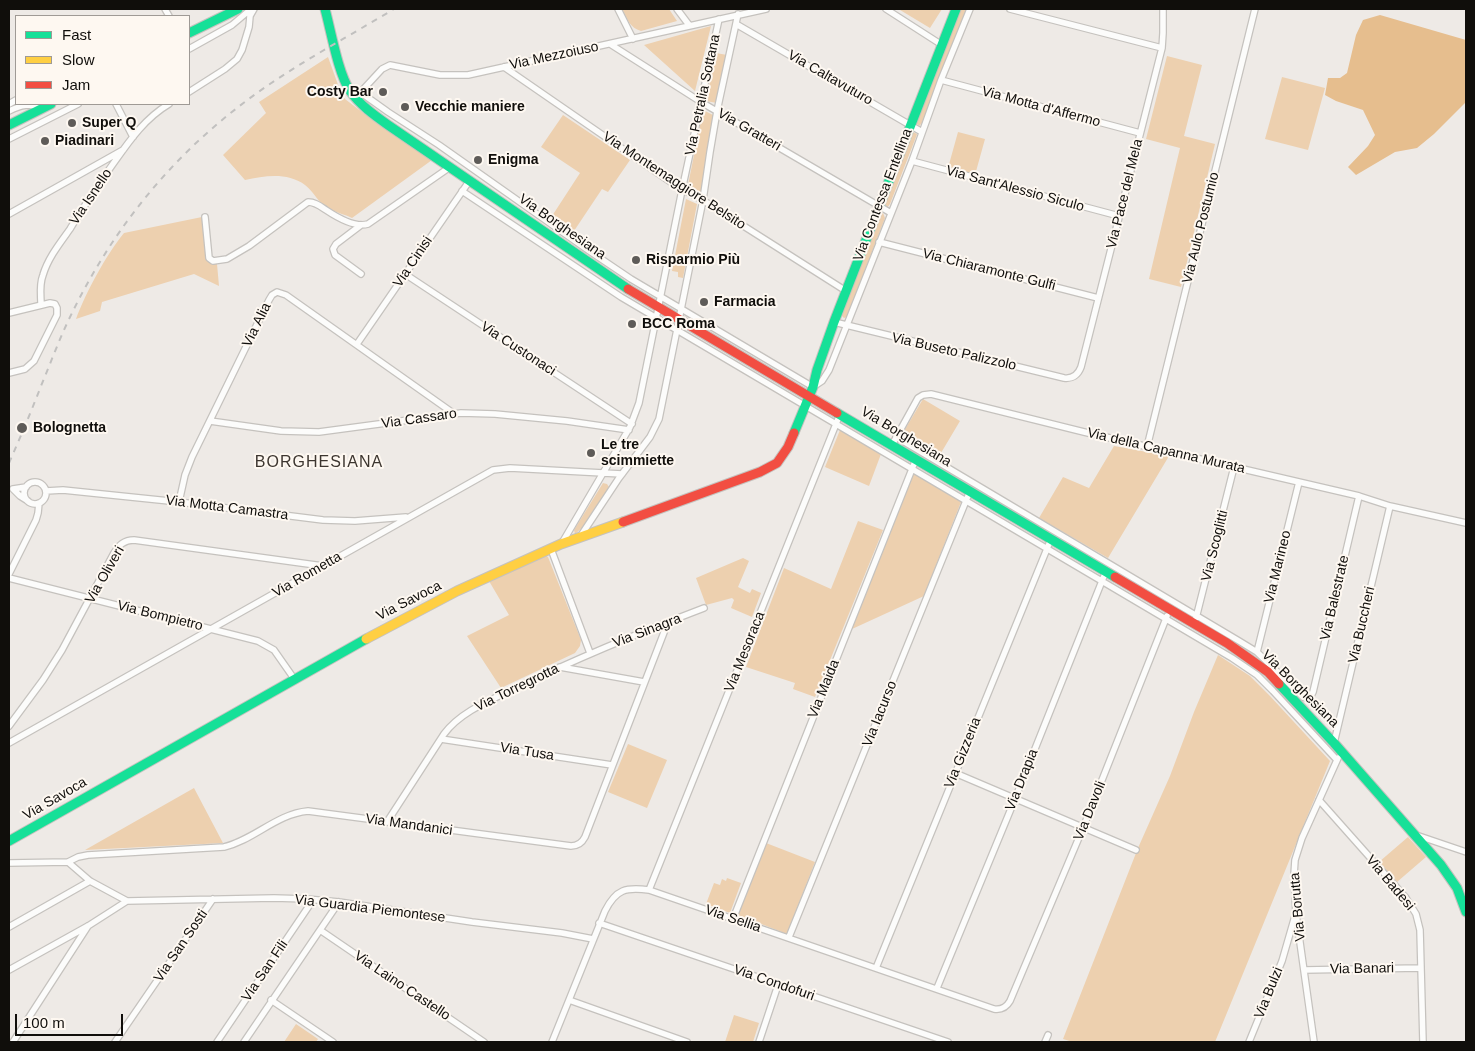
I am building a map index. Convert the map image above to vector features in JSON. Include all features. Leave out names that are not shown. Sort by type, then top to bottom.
[{"type":"street","points":[[190,33],[238,9]]},
{"type":"street","points":[[190,48],[232,25],[252,9]]},
{"type":"street","points":[[190,91],[237,59],[242,50],[249,27],[252,9]]},
{"type":"street","name":"Via Borghesiana","points":[[325,9],[343,78],[350,92],[388,112],[439,144],[588,250],[813,387]]},
{"type":"street","points":[[618,9],[633,38]]},
{"type":"street","points":[[677,9],[689,25]]},
{"type":"street","name":"Via Mezzoiuso","points":[[358,95],[382,69],[390,65],[435,74],[468,75],[766,9]]},
{"type":"street","points":[[886,9],[942,45]]},
{"type":"street","name":"Via Contessa Entellina","points":[[807,400],[834,322],[956,9]]},
{"type":"street","name":"Via Contessa Entellina","points":[[813,387],[822,381],[828,373],[970,9]]},
{"type":"street","points":[[1010,9],[1162,48]]},
{"type":"street","name":"Via Pace del Mela","points":[[1074,376],[1078,374],[1081,367],[1162,48],[1163,9]]},
{"type":"street","name":"Via Aulo Postumio","points":[[1147,447],[1255,9]]},
{"type":"street","name":"Via Petralia Sottana","points":[[678,330],[703,200],[717,111],[738,14]]},
{"type":"street","name":"Via Petralia Sottana","points":[[657,318],[682,190],[719,19]]},
{"type":"street","name":"Via Caltavuturo","points":[[736,24],[922,132]]},
{"type":"street","name":"Via Gratteri","points":[[610,44],[701,102],[891,213]]},
{"type":"street","name":"Via Montemaggiore Belsito","points":[[504,67],[682,190],[703,200],[846,291]]},
{"type":"street","name":"Via Motta d'Affermo","points":[[941,80],[1140,133]]},
{"type":"street","name":"Via Borghesiana","points":[[358,95],[382,121],[595,268],[680,319],[807,400],[836,424],[914,464],[1051,539],[1106,571],[1168,614],[1268,672],[1334,743],[1339,756]]},
{"type":"street","points":[[9,111],[25,105]]},
{"type":"street","points":[[9,138],[76,105]]},
{"type":"street","points":[[117,105],[133,137]]},
{"type":"street","name":"Via Isnello","points":[[41,305],[40,286],[46,267],[123,150],[149,118],[168,105]]},
{"type":"street","points":[[9,125],[47,106]]},
{"type":"street","points":[[382,121],[388,112]]},
{"type":"street","points":[[9,214],[123,150]]},
{"type":"street","name":"Via Sant'Alessio Siculo","points":[[912,161],[1119,216]]},
{"type":"street","points":[[360,274],[336,256],[333,249],[337,243],[361,225],[373,221],[450,167]]},
{"type":"street","name":"Via Cinisi","points":[[357,344],[470,180]]},
{"type":"street","name":"Via Borghesiana","points":[[462,191],[595,281],[657,318],[807,400],[894,441],[1196,620],[1257,652],[1304,697],[1309,698]]},
{"type":"street","points":[[205,217],[208,254],[213,262],[227,259],[249,246],[308,202],[315,203],[353,224],[361,225]]},
{"type":"street","name":"Via Chiaramonte Gulfi","points":[[879,242],[1098,298]]},
{"type":"street","name":"Via Custonaci","points":[[405,274],[630,427]]},
{"type":"street","name":"Via Alia","points":[[180,502],[188,467],[269,300],[274,294],[279,292],[286,294],[453,413]]},
{"type":"street","points":[[9,313],[41,305],[54,304],[57,306],[57,315],[35,360],[25,369],[9,374]]},
{"type":"street","points":[[561,544],[630,427],[641,396],[657,318]]},
{"type":"street","name":"Via Buseto Palizzolo","points":[[834,322],[1065,378],[1074,376]]},
{"type":"street","points":[[580,537],[657,425],[678,330]]},
{"type":"street","name":"Via della Capanna Murata","points":[[894,441],[918,398],[929,394],[1466,523]]},
{"type":"street","name":"Via Savoca","points":[[9,841],[367,638],[434,603],[561,544],[770,468],[784,454],[807,400]]},
{"type":"street","name":"Via Cassaro","points":[[210,421],[281,431],[311,432],[345,429],[453,413],[495,414],[630,427]]},
{"type":"street","name":"Via Mesoraca","points":[[650,890],[840,414]]},
{"type":"street","name":"Via Borghesiana","points":[[894,441],[914,464]]},
{"type":"street","name":"Via Maida","points":[[733,919],[914,464]]},
{"type":"street","name":"Via Scoglitti","points":[[1196,620],[1234,467]]},
{"type":"street","name":"Via Rometta","points":[[9,743],[408,517],[500,468],[622,474]]},
{"type":"street","points":[[36,482],[43,485],[46,492],[44,499],[35,504],[20,496],[11,488],[26,487],[36,482]]},
{"type":"street","name":"Via Marineo","points":[[1257,652],[1299,482]]},
{"type":"street","points":[[26,487],[25,494],[28,501]]},
{"type":"street","name":"Via Motta Camastra","points":[[46,492],[63,490],[324,520],[355,521],[408,517]]},
{"type":"street","name":"Via Borghesiana","points":[[968,495],[1102,581],[1168,614],[1196,620],[1274,691],[1415,835],[1441,864],[1453,881],[1466,912]]},
{"type":"street","name":"Via Iacurso","points":[[789,937],[968,495]]},
{"type":"street","name":"Via Balestrate","points":[[1309,698],[1313,692],[1358,496]]},
{"type":"street","points":[[9,574],[36,520],[39,503]]},
{"type":"street","name":"Via Buccheri","points":[[1334,743],[1390,506]]},
{"type":"street","name":"Via Gizzeria","points":[[876,968],[1051,539]]},
{"type":"street","name":"Via Oliveri","points":[[9,726],[48,673],[116,551],[128,540],[323,566]]},
{"type":"street","points":[[550,549],[590,653]]},
{"type":"street","name":"Via Drapia","points":[[937,988],[1106,571]]},
{"type":"street","name":"Via Bompietro","points":[[9,578],[255,640],[277,652],[294,680]]},
{"type":"street","name":"Via Sinagra","points":[[590,653],[704,608]]},
{"type":"street","name":"Via Davoli","points":[[1003,1008],[1010,1001],[1083,828],[1168,614]]},
{"type":"street","name":"Via Mandanici","points":[[9,863],[68,862],[78,857],[91,855],[226,847],[242,841],[281,819],[299,812],[315,812],[576,846],[585,837],[668,622]]},
{"type":"street","name":"Via Torregrotta","points":[[387,822],[452,724],[490,701],[590,653]]},
{"type":"street","points":[[560,667],[644,682]]},
{"type":"street","name":"Via Tusa","points":[[441,739],[612,765]]},
{"type":"street","name":"Via Borutta","points":[[1314,1042],[1296,914],[1295,860],[1302,838],[1339,756]]},
{"type":"street","points":[[955,773],[1136,850]]},
{"type":"street","name":"Via Badesi","points":[[1319,800],[1412,907],[1418,919],[1420,930],[1423,1042]]},
{"type":"street","points":[[1415,835],[1466,852]]},
{"type":"street","name":"Via Guardia Piemontese","points":[[68,862],[90,881],[127,901],[282,898],[339,902],[593,939]]},
{"type":"street","points":[[9,927],[90,881]]},
{"type":"street","name":"Via Sellia","points":[[552,1042],[599,924],[610,902],[624,889],[634,888],[650,890],[994,1009],[1003,1008]]},
{"type":"street","name":"Via San Sosti","points":[[115,1042],[213,899]]},
{"type":"street","name":"Via San Fili","points":[[217,1042],[313,900]]},
{"type":"street","points":[[9,970],[88,926],[127,901]]},
{"type":"street","name":"Via San Fili","points":[[244,1042],[339,902]]},
{"type":"street","name":"Via Bulzi","points":[[1249,1042],[1282,961],[1296,914]]},
{"type":"street","name":"Via Condofuri","points":[[599,924],[948,1042]]},
{"type":"street","points":[[13,1042],[88,926]]},
{"type":"street","name":"Via Laino Castello","points":[[320,930],[484,1042]]},
{"type":"street","name":"Via Banari","points":[[1304,970],[1420,968]]},
{"type":"street","points":[[759,1042],[778,985]]},
{"type":"street","points":[[272,1000],[333,1042]]},
{"type":"street","points":[[569,1000],[687,1042]]},
{"type":"street","points":[[1046,1042],[1048,1035]]},
{"type":"shaded area","points":[[622,9],[669,9],[677,21],[641,31],[631,25]]},
{"type":"shaded area","points":[[901,9],[942,9],[930,28]]},
{"type":"shaded area","points":[[960,9],[967,9],[922,123],[919,126],[915,122]]},
{"type":"shaded area","points":[[1380,15],[1466,40],[1466,102],[1417,148],[1395,152],[1356,175],[1348,167],[1368,146],[1375,135],[1363,110],[1336,101],[1325,95],[1328,78],[1340,78],[1347,73],[1356,35],[1363,20]]},
{"type":"shaded area","points":[[711,26],[695,91],[644,45]]},
{"type":"shaded area","points":[[716,53],[727,55],[717,103],[706,101]]},
{"type":"shaded area","points":[[1167,56],[1202,65],[1184,136],[1215,144],[1181,287],[1149,279],[1180,148],[1146,139]]},
{"type":"shaded area","points":[[328,57],[345,99],[375,122],[432,160],[352,218],[327,208],[305,185],[291,178],[268,176],[245,180],[223,155],[266,113],[259,102]]},
{"type":"shaded area","points":[[1282,77],[1325,88],[1308,150],[1265,139]]},
{"type":"shaded area","points":[[703,110],[715,116],[700,196],[687,190]]},
{"type":"shaded area","points":[[563,115],[630,160],[608,192],[602,189],[574,231],[552,216],[580,173],[541,147]]},
{"type":"shaded area","points":[[913,132],[917,134],[916,137],[887,208],[884,204]]},
{"type":"shaded area","points":[[958,132],[985,139],[975,175],[948,168]]},
{"type":"shaded area","points":[[686,199],[697,204],[683,278],[678,277],[678,272],[672,271]]},
{"type":"shaded area","points":[[883,213],[885,218],[847,317],[844,318],[841,315],[880,214]]},
{"type":"shaded area","points":[[202,217],[207,260],[217,264],[219,286],[194,274],[102,302],[100,311],[76,319],[97,274],[124,233]]},
{"type":"shaded area","points":[[923,399],[960,421],[938,458],[901,436]]},
{"type":"shaded area","points":[[840,430],[881,454],[869,486],[825,467]]},
{"type":"shaded area","points":[[1114,446],[1169,456],[1108,558],[1039,518],[1063,477],[1089,488]]},
{"type":"shaded area","points":[[914,472],[961,502],[924,596],[852,629]]},
{"type":"shaded area","points":[[603,483],[609,487],[583,527],[575,534],[574,530]]},
{"type":"shaded area","points":[[858,521],[883,530],[815,697],[793,689],[795,683],[746,667],[784,568],[831,589]]},
{"type":"shaded area","points":[[545,555],[548,557],[581,640],[580,646],[575,653],[501,688],[467,636],[509,615],[489,581]]},
{"type":"shaded area","points":[[743,558],[749,561],[738,587],[750,593],[752,589],[761,593],[752,617],[731,608],[734,600],[732,598],[706,605],[696,578]]},
{"type":"shaded area","points":[[1218,655],[1250,676],[1330,761],[1215,1042],[1073,1042],[1063,1039],[1138,848],[1170,776]]},
{"type":"shaded area","points":[[628,744],[667,760],[647,808],[608,792]]},
{"type":"shaded area","points":[[194,788],[223,843],[85,850]]},
{"type":"shaded area","points":[[1408,837],[1426,857],[1397,882],[1379,862]]},
{"type":"shaded area","points":[[766,843],[815,862],[787,934],[738,915]]},
{"type":"shaded area","points":[[727,878],[741,883],[730,913],[706,904],[714,883],[720,885],[722,879],[726,881]]},
{"type":"shaded area","points":[[734,1015],[759,1023],[753,1042],[725,1042]]},
{"type":"shaded area","points":[[296,1024],[318,1039],[316,1042],[284,1042]]},
{"type":"railway","points":[[9,463],[60,340],[87,283],[123,227],[164,176],[211,129],[255,94],[294,68],[394,9]]},
{"type":"traffic: fast","points":[[190,33],[238,9]]},
{"type":"traffic: fast","points":[[325,9],[335,52],[346,83],[354,96],[372,114],[628,289]]},
{"type":"traffic: fast","points":[[794,433],[813,387],[834,322],[956,9]]},
{"type":"traffic: fast","points":[[9,125],[49,105]]},
{"type":"traffic: fast","points":[[837,413],[1115,577]]},
{"type":"traffic: fast","points":[[9,841],[366,639]]},
{"type":"traffic: fast","points":[[1279,684],[1334,743],[1441,865],[1457,888],[1466,912]]},
{"type":"traffic: slow","points":[[366,639],[457,591],[561,544],[623,522]]},
{"type":"traffic: jam","points":[[628,289],[837,413]]},
{"type":"traffic: jam","points":[[623,522],[760,472],[777,463],[788,447],[794,433]]},
{"type":"traffic: jam","points":[[1115,577],[1227,643],[1268,672],[1279,684]]},
{"type":"place","name":"Costy Bar","points":[[383,92]]},
{"type":"place","name":"Vecchie maniere","points":[[405,107]]},
{"type":"place","name":"Super Q","points":[[72,123]]},
{"type":"place","name":"Piadinari","points":[[45,141]]},
{"type":"place","name":"Enigma","points":[[478,160]]},
{"type":"place","name":"Risparmio Più","points":[[636,260]]},
{"type":"place","name":"Farmacia","points":[[704,302]]},
{"type":"place","name":"BCC Roma","points":[[632,324]]},
{"type":"place","name":"Bolognetta","points":[[22,428]]},
{"type":"place","name":"Le tre scimmiette","points":[[591,453]]},
{"type":"district","name":"BORGHESIANA","points":[[319,463]]}]
